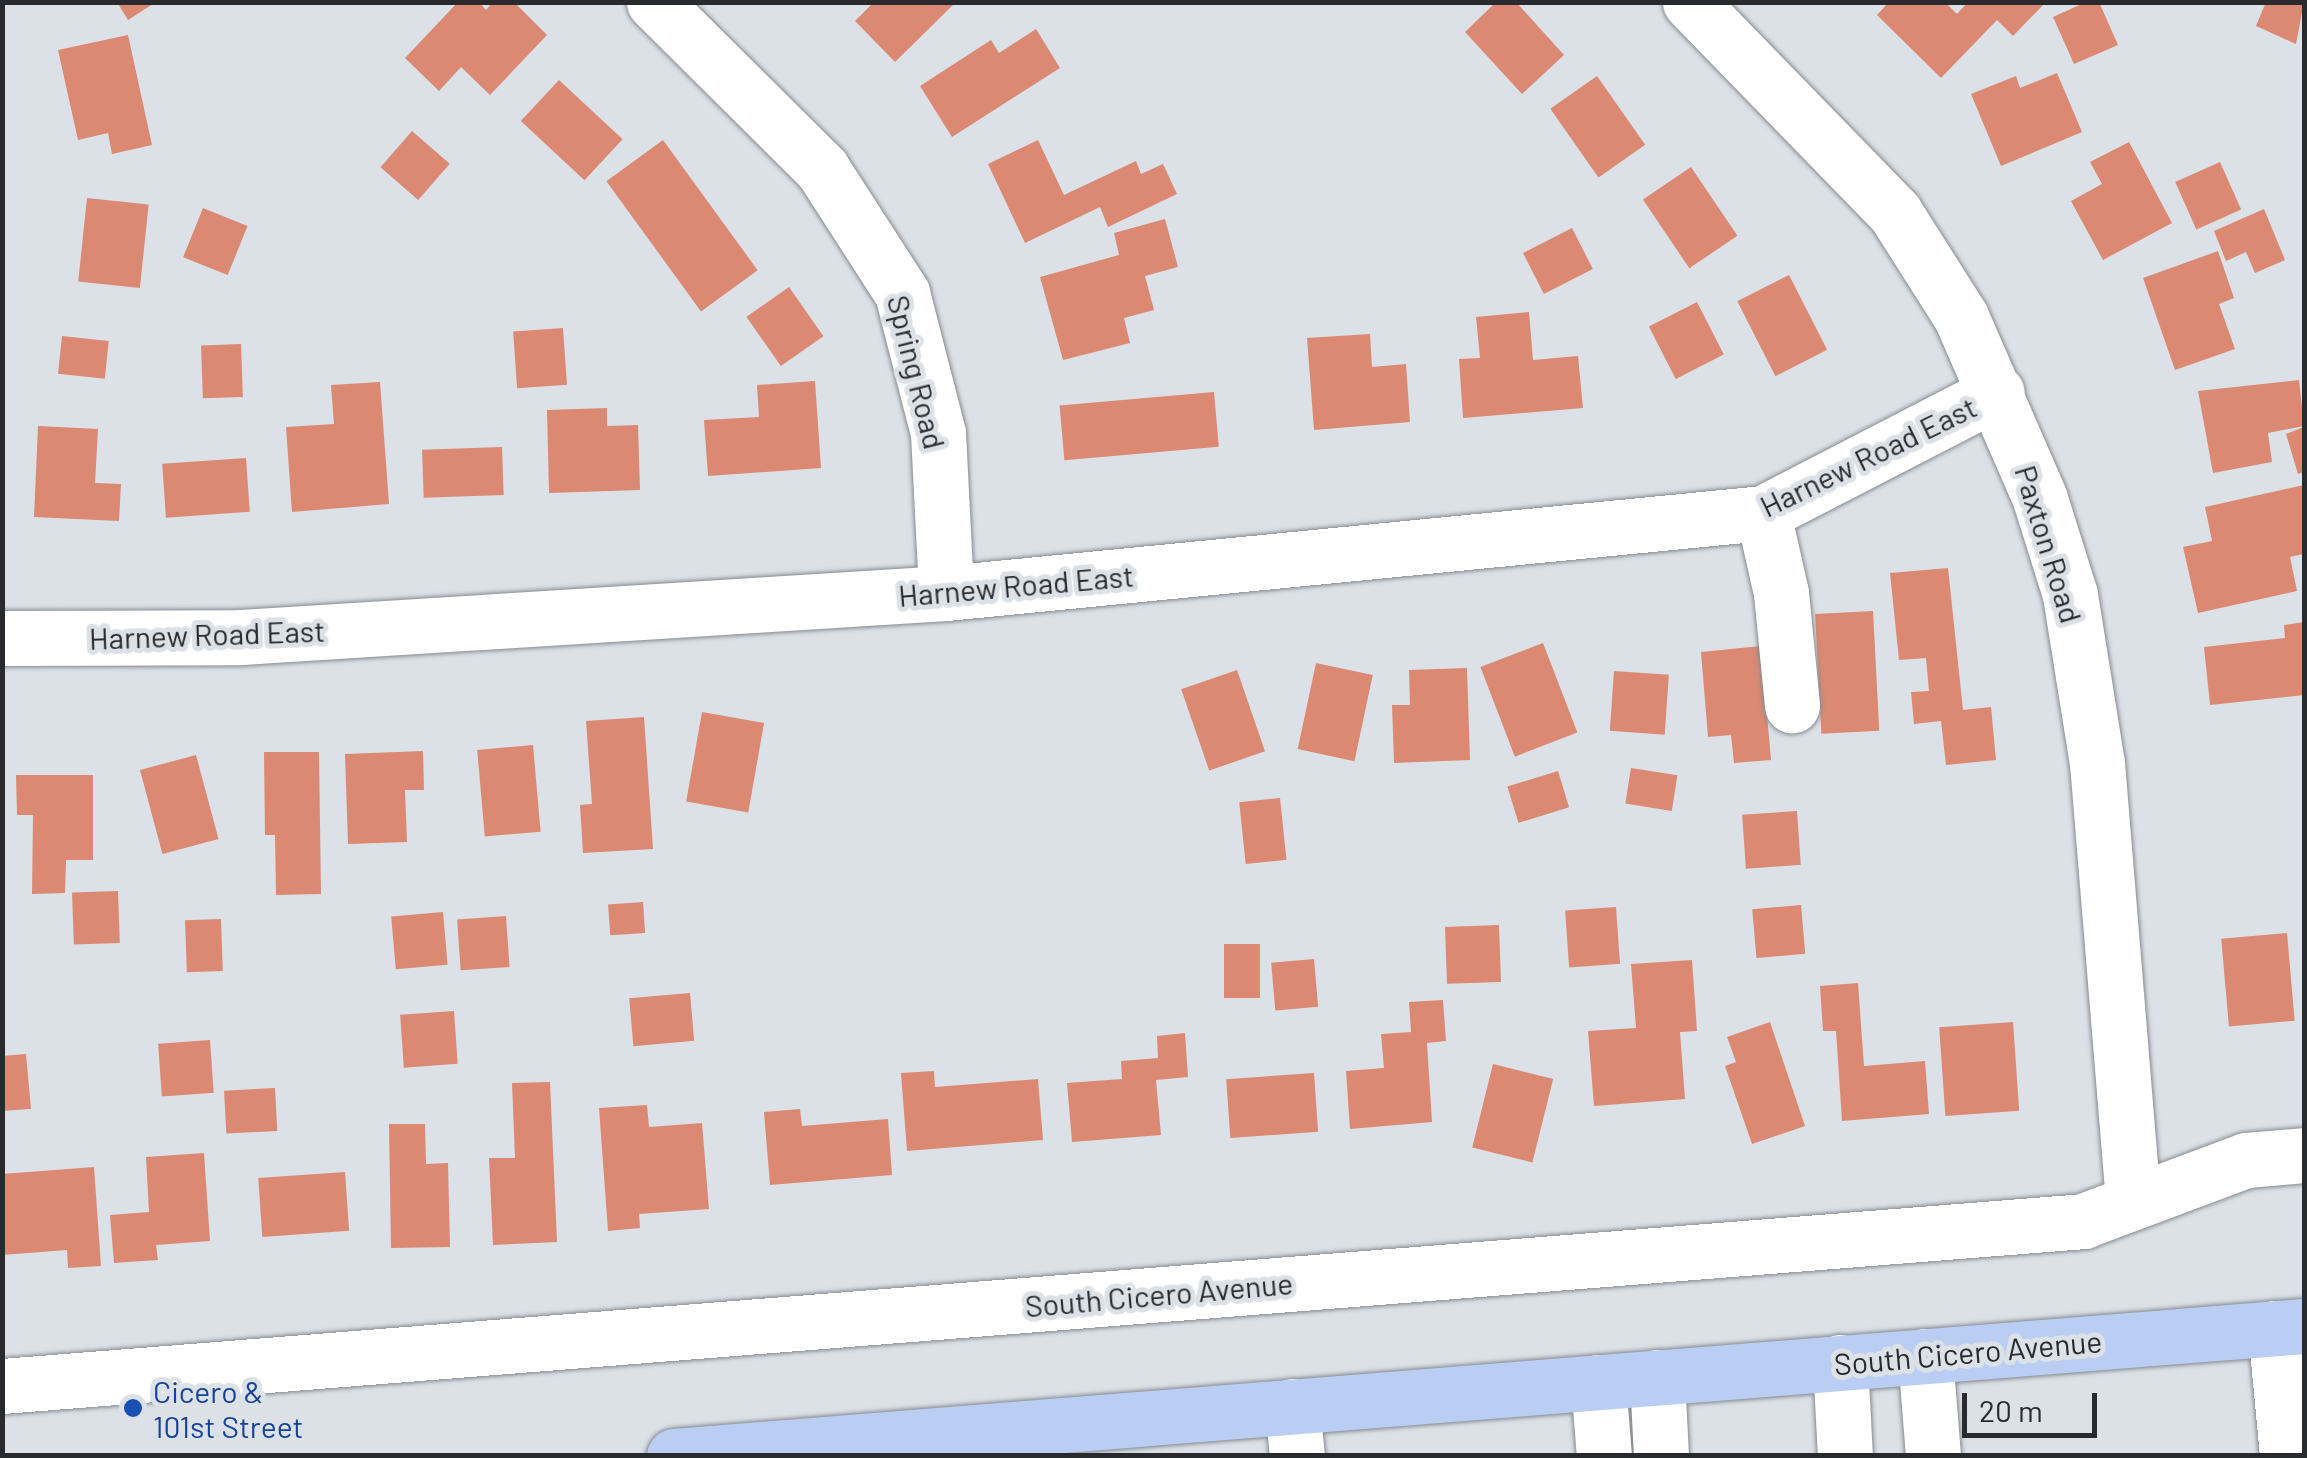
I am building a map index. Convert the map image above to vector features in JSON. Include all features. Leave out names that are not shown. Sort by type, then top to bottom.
[{"type":"main road","name":"South Cicero Avenue","points":[[674,1456],[1294,1431],[1598,1382],[2290,1327]]},
{"type":"street","name":"Spring Road","points":[[654,2],[822,169],[902,293],[938,432],[946,593]]},
{"type":"street","name":"Paxton Road","points":[[1690,2],[1895,213],[1961,317],[1997,392],[2070,595],[2097,763],[2133,1198]]},
{"type":"street","name":"Harnew Road East","points":[[2,638],[241,637],[946,593],[1763,513],[1997,392]]},
{"type":"street","points":[[1763,513],[1781,592],[1792,705]]},
{"type":"street","name":"South Cicero Avenue","points":[[2,1386],[2083,1221],[2133,1198],[2246,1160],[2304,1155]]},
{"type":"street","points":[[2287,1456],[2290,1327]]},
{"type":"street","points":[[1925,1356],[1934,1456]]},
{"type":"street","points":[[1840,1362],[1845,1456]]},
{"type":"street","points":[[1657,1377],[1662,1456]]},
{"type":"street","points":[[1598,1382],[1604,1456]]},
{"type":"building","points":[[117,2],[156,2],[128,20]]},
{"type":"building","points":[[458,2],[479,2],[486,10],[493,2],[514,2],[547,35],[490,95],[461,67],[439,91],[405,58]]},
{"type":"building","points":[[874,2],[956,2],[895,62],[855,21]]},
{"type":"building","points":[[1496,2],[1516,2],[1564,55],[1522,94],[1465,32]]},
{"type":"building","points":[[1889,2],[1945,2],[1957,14],[1968,2],[2046,2],[2013,36],[1997,20],[1941,78],[1877,15]]},
{"type":"building","points":[[2086,2],[2099,2],[2118,45],[2074,64],[2053,17]]},
{"type":"building","points":[[2266,2],[2304,2],[2296,44],[2256,26]]},
{"type":"building","points":[[1036,29],[1060,68],[952,137],[920,86],[991,40],[999,53]]},
{"type":"building","points":[[128,35],[152,145],[112,154],[108,133],[78,140],[58,50]]},
{"type":"building","points":[[2057,73],[2082,132],[2001,166],[1971,94],[2016,76],[2020,88]]},
{"type":"building","points":[[1597,76],[1645,145],[1598,178],[1550,109]]},
{"type":"building","points":[[559,80],[623,139],[584,180],[521,121]]},
{"type":"building","points":[[412,131],[450,164],[418,200],[381,167]]},
{"type":"building","points":[[663,140],[758,270],[701,311],[606,181]]},
{"type":"building","points":[[1038,140],[1064,195],[1136,161],[1141,174],[1163,164],[1177,194],[1108,227],[1100,207],[1025,243],[988,164]]},
{"type":"building","points":[[2129,142],[2172,223],[2103,260],[2071,201],[2102,184],[2090,162]]},
{"type":"building","points":[[2220,162],[2241,210],[2196,229],[2175,182]]},
{"type":"building","points":[[1691,167],[1737,236],[1689,268],[1643,199]]},
{"type":"building","points":[[87,198],[149,204],[140,288],[78,282]]},
{"type":"building","points":[[203,208],[248,226],[228,275],[183,257]]},
{"type":"building","points":[[2264,209],[2285,260],[2255,273],[2246,252],[2226,261],[2214,231]]},
{"type":"building","points":[[1165,219],[1178,267],[1145,276],[1154,310],[1124,318],[1130,343],[1063,360],[1040,277],[1119,255],[1114,233]]},
{"type":"building","points":[[1572,228],[1593,269],[1544,294],[1523,253]]},
{"type":"building","points":[[2218,251],[2234,298],[2219,304],[2235,349],[2175,370],[2143,278]]},
{"type":"building","points":[[1789,275],[1827,350],[1775,376],[1737,301]]},
{"type":"building","points":[[789,287],[823,336],[781,366],[746,317]]},
{"type":"building","points":[[1697,302],[1724,355],[1676,379],[1649,327]]},
{"type":"building","points":[[1529,312],[1533,360],[1578,356],[1583,408],[1463,418],[1459,359],[1480,358],[1476,317]]},
{"type":"building","points":[[563,328],[567,385],[517,388],[513,331]]},
{"type":"building","points":[[1370,334],[1372,367],[1406,364],[1410,422],[1314,430],[1307,338]]},
{"type":"building","points":[[62,336],[109,341],[105,379],[58,374]]},
{"type":"building","points":[[241,344],[243,397],[203,398],[201,345]]},
{"type":"building","points":[[2299,380],[2304,426],[2268,433],[2272,462],[2213,473],[2198,391]]},
{"type":"building","points":[[815,381],[821,468],[708,476],[704,420],[759,417],[757,385]]},
{"type":"building","points":[[380,382],[389,504],[292,512],[286,427],[334,424],[331,385]]},
{"type":"building","points":[[1214,392],[1219,447],[1064,460],[1060,406]]},
{"type":"building","points":[[607,408],[607,426],[638,425],[640,490],[549,493],[547,410]]},
{"type":"building","points":[[38,426],[98,429],[95,483],[121,484],[119,521],[34,517]]},
{"type":"building","points":[[2304,427],[2304,472],[2298,474],[2286,434]]},
{"type":"building","points":[[502,447],[504,495],[424,498],[422,450]]},
{"type":"building","points":[[246,458],[250,512],[166,518],[162,464]]},
{"type":"building","points":[[2304,485],[2304,554],[2290,557],[2297,591],[2198,613],[2183,547],[2212,541],[2205,507]]},
{"type":"building","points":[[1948,568],[1963,710],[1991,707],[1996,760],[1946,765],[1941,721],[1914,724],[1911,692],[1929,691],[1926,658],[1899,660],[1890,573]]},
{"type":"building","points":[[1873,611],[1879,731],[1821,734],[1815,614]]},
{"type":"building","points":[[2304,622],[2304,695],[2210,705],[2204,647],[2285,638],[2284,625]]},
{"type":"building","points":[[1543,643],[1577,733],[1515,757],[1480,667]]},
{"type":"building","points":[[1761,646],[1771,760],[1734,763],[1731,735],[1708,737],[1701,652]]},
{"type":"building","points":[[1316,663],[1373,675],[1354,761],[1298,749]]},
{"type":"building","points":[[1467,668],[1470,760],[1394,763],[1392,705],[1410,705],[1409,670]]},
{"type":"building","points":[[1237,670],[1265,751],[1209,771],[1181,689]]},
{"type":"building","points":[[1614,671],[1669,675],[1665,735],[1610,731]]},
{"type":"building","points":[[702,712],[764,723],[748,813],[686,802]]},
{"type":"building","points":[[644,717],[653,849],[583,853],[580,805],[592,804],[586,721]]},
{"type":"building","points":[[533,745],[541,832],[485,837],[477,750]]},
{"type":"building","points":[[423,751],[424,790],[405,790],[407,842],[348,844],[345,754]]},
{"type":"building","points":[[264,752],[319,752],[321,894],[276,895],[275,835],[265,835]]},
{"type":"building","points":[[196,755],[219,839],[162,854],[140,770]]},
{"type":"building","points":[[1631,768],[1677,775],[1672,811],[1625,804]]},
{"type":"building","points":[[1558,771],[1569,807],[1518,823],[1507,786]]},
{"type":"building","points":[[16,775],[93,775],[93,860],[66,860],[65,893],[32,894],[33,815],[17,815]]},
{"type":"building","points":[[1280,798],[1286,860],[1246,864],[1239,802]]},
{"type":"building","points":[[1797,811],[1801,865],[1746,869],[1742,815]]},
{"type":"building","points":[[118,891],[120,943],[74,945],[72,893]]},
{"type":"building","points":[[643,902],[645,933],[610,935],[608,904]]},
{"type":"building","points":[[1801,905],[1805,954],[1756,958],[1752,909]]},
{"type":"building","points":[[1616,907],[1620,964],[1569,967],[1565,911]]},
{"type":"building","points":[[443,912],[448,965],[396,969],[391,917]]},
{"type":"building","points":[[506,916],[510,967],[461,970],[457,919]]},
{"type":"building","points":[[221,919],[223,971],[187,972],[185,920]]},
{"type":"building","points":[[1499,925],[1501,982],[1447,984],[1445,927]]},
{"type":"building","points":[[2287,933],[2295,1021],[2229,1026],[2221,939]]},
{"type":"building","points":[[1224,944],[1260,944],[1260,998],[1224,998]]},
{"type":"building","points":[[1314,959],[1318,1007],[1275,1011],[1271,963]]},
{"type":"building","points":[[1692,960],[1697,1031],[1680,1032],[1685,1099],[1594,1106],[1588,1031],[1636,1028],[1631,964]]},
{"type":"building","points":[[1858,983],[1864,1066],[1925,1061],[1929,1114],[1842,1121],[1836,1031],[1823,1031],[1820,986]]},
{"type":"building","points":[[690,993],[694,1041],[633,1046],[629,998]]},
{"type":"building","points":[[1443,1000],[1446,1041],[1427,1043],[1432,1122],[1350,1129],[1346,1071],[1384,1068],[1381,1034],[1411,1032],[1409,1002]]},
{"type":"building","points":[[454,1011],[458,1064],[404,1068],[400,1015]]},
{"type":"building","points":[[1770,1022],[1805,1126],[1752,1144],[1725,1066],[1736,1062],[1727,1037]]},
{"type":"building","points":[[2013,1022],[2019,1111],[1945,1116],[1939,1027]]},
{"type":"building","points":[[1185,1033],[1188,1077],[1156,1080],[1161,1135],[1072,1142],[1067,1083],[1122,1079],[1121,1061],[1158,1058],[1157,1036]]},
{"type":"building","points":[[210,1040],[214,1093],[162,1096],[158,1044]]},
{"type":"building","points":[[26,1054],[31,1109],[2,1111],[2,1056]]},
{"type":"building","points":[[1493,1064],[1553,1079],[1532,1162],[1472,1147]]},
{"type":"building","points":[[934,1071],[935,1087],[1038,1079],[1043,1140],[907,1151],[901,1073]]},
{"type":"building","points":[[1314,1073],[1318,1132],[1230,1138],[1226,1079]]},
{"type":"building","points":[[550,1082],[557,1242],[493,1245],[489,1158],[515,1158],[512,1083]]},
{"type":"building","points":[[275,1088],[277,1131],[226,1134],[224,1091]]},
{"type":"building","points":[[647,1105],[649,1127],[702,1123],[709,1209],[639,1214],[640,1228],[608,1231],[599,1108]]},
{"type":"building","points":[[800,1109],[802,1126],[888,1119],[892,1175],[770,1185],[764,1112]]},
{"type":"building","points":[[389,1124],[425,1124],[426,1164],[448,1163],[450,1247],[391,1248]]},
{"type":"building","points":[[204,1153],[210,1241],[156,1245],[158,1260],[114,1263],[110,1215],[149,1212],[146,1157]]},
{"type":"building","points":[[94,1167],[101,1266],[68,1268],[67,1250],[2,1255],[2,1174]]},
{"type":"building","points":[[345,1172],[349,1231],[262,1237],[258,1178]]},
{"type":"place","name":"Cicero & 101st Street","points":[[133,1408]]}]
